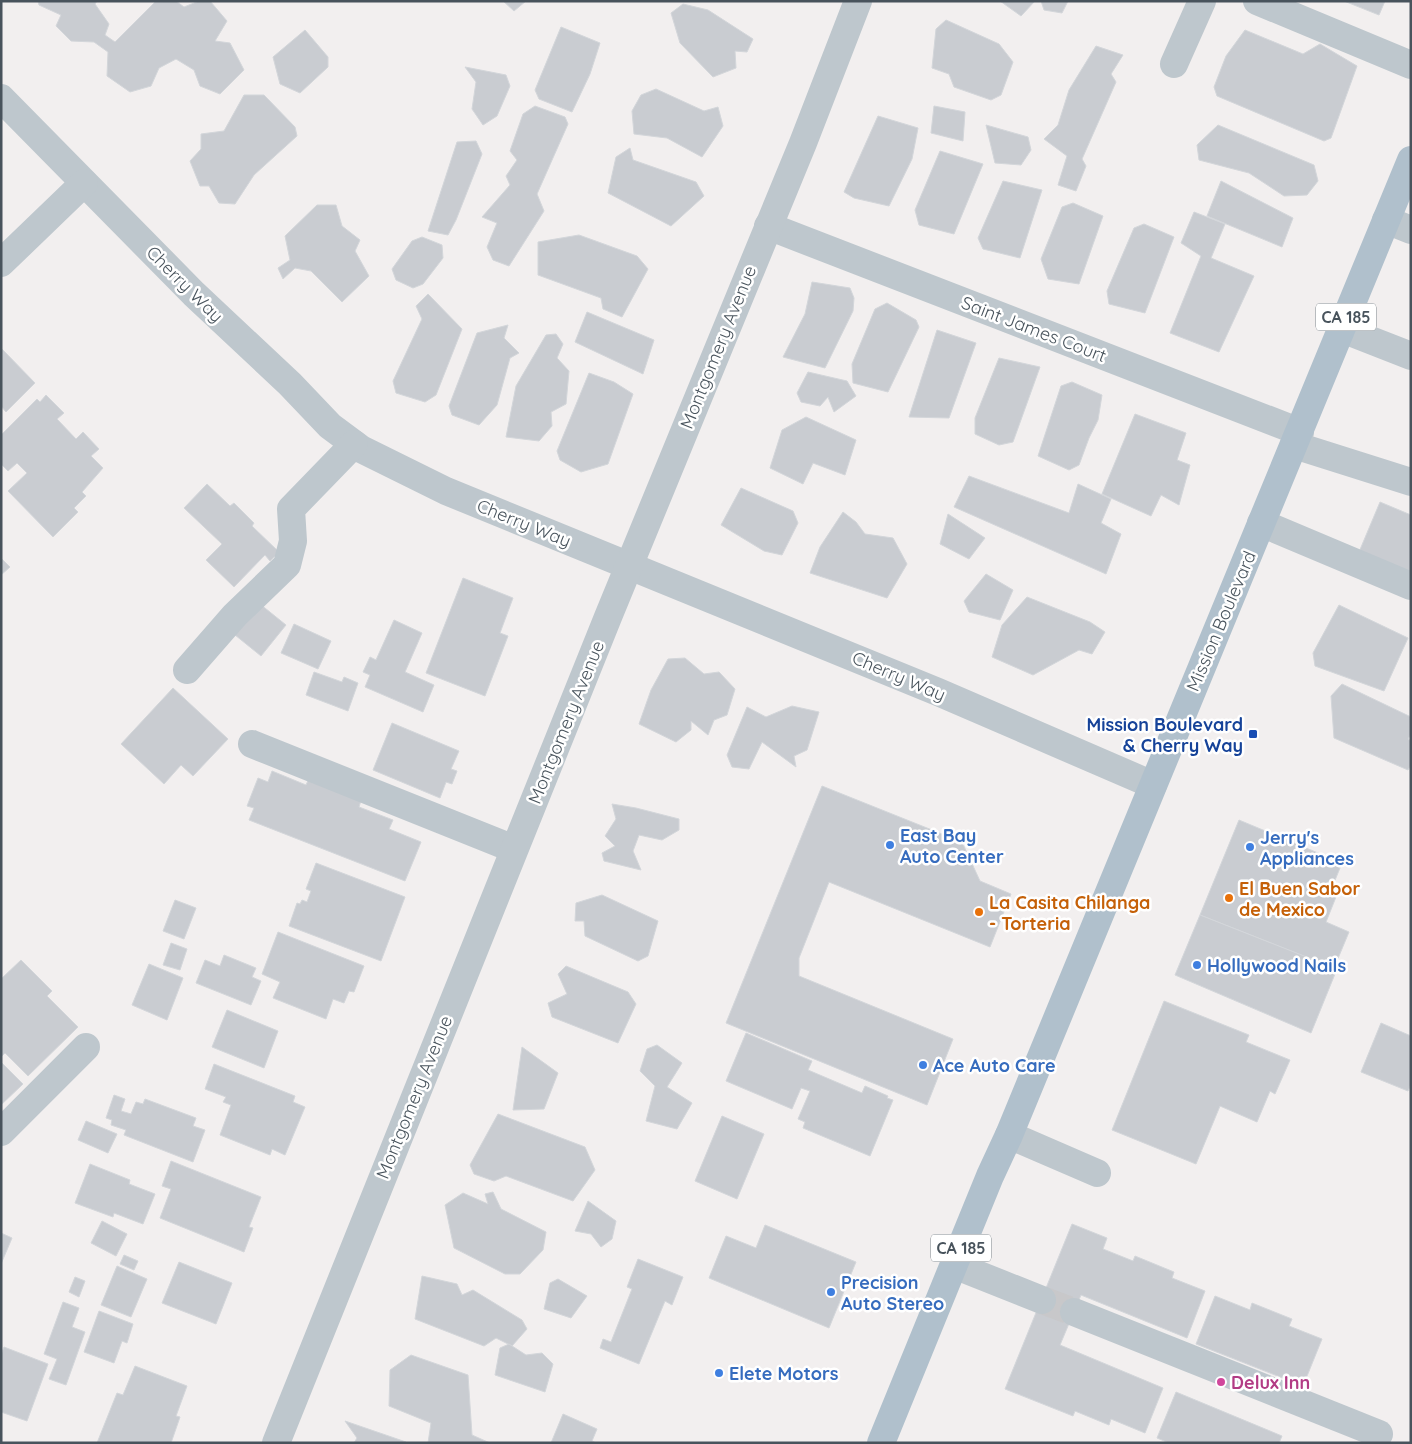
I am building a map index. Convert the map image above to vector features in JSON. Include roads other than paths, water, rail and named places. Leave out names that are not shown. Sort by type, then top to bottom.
[{"type":"main road","name":"Mission Boulevard","points":[[881,1443],[1342,329],[1399,225],[1411,160]]},
{"type":"street","name":"Montgomery Avenue","points":[[276,1443],[514,849],[803,143],[858,1]]},
{"type":"street","points":[[1174,64],[1202,1]]},
{"type":"street","points":[[1257,1],[1411,65]]},
{"type":"street","name":"Cherry Way","points":[[1,98],[194,294],[290,384],[330,426],[361,449],[446,491],[938,692],[1153,785]]},
{"type":"street","points":[[1,263],[84,183]]},
{"type":"street","name":"Saint James Court","points":[[768,226],[1297,439],[1411,482]]},
{"type":"street","points":[[1342,329],[1411,356]]},
{"type":"street","points":[[187,670],[235,615],[287,566],[293,541],[291,508],[354,444]]},
{"type":"street","points":[[1262,523],[1411,586]]},
{"type":"street","points":[[252,744],[514,849]]},
{"type":"street","points":[[1,1132],[86,1047]]},
{"type":"street","points":[[1009,1135],[1097,1173]]},
{"type":"street","points":[[954,1265],[1042,1300]]},
{"type":"street","points":[[1074,1312],[1379,1434]]},
{"type":"tunnel","points":[[1042,1300],[1074,1312]]},
{"type":"place","name":"Mission Boulevard & Cherry Way","points":[[1253,734]]},
{"type":"place","name":"East Bay Auto Center","points":[[890,845]]},
{"type":"place","name":"Jerry's Appliances","points":[[1250,847]]},
{"type":"place","name":"El Buen Sabor de Mexico","points":[[1229,898]]},
{"type":"place","name":"La Casita Chilanga - Torteria","points":[[979,912]]},
{"type":"place","name":"Hollywood Nails","points":[[1197,965]]},
{"type":"place","name":"Ace Auto Care","points":[[923,1065]]},
{"type":"place","name":"Precision Auto Stereo","points":[[831,1292]]},
{"type":"place","name":"Elete Motors","points":[[719,1373]]},
{"type":"place","name":"Delux Inn","points":[[1221,1382]]}]
